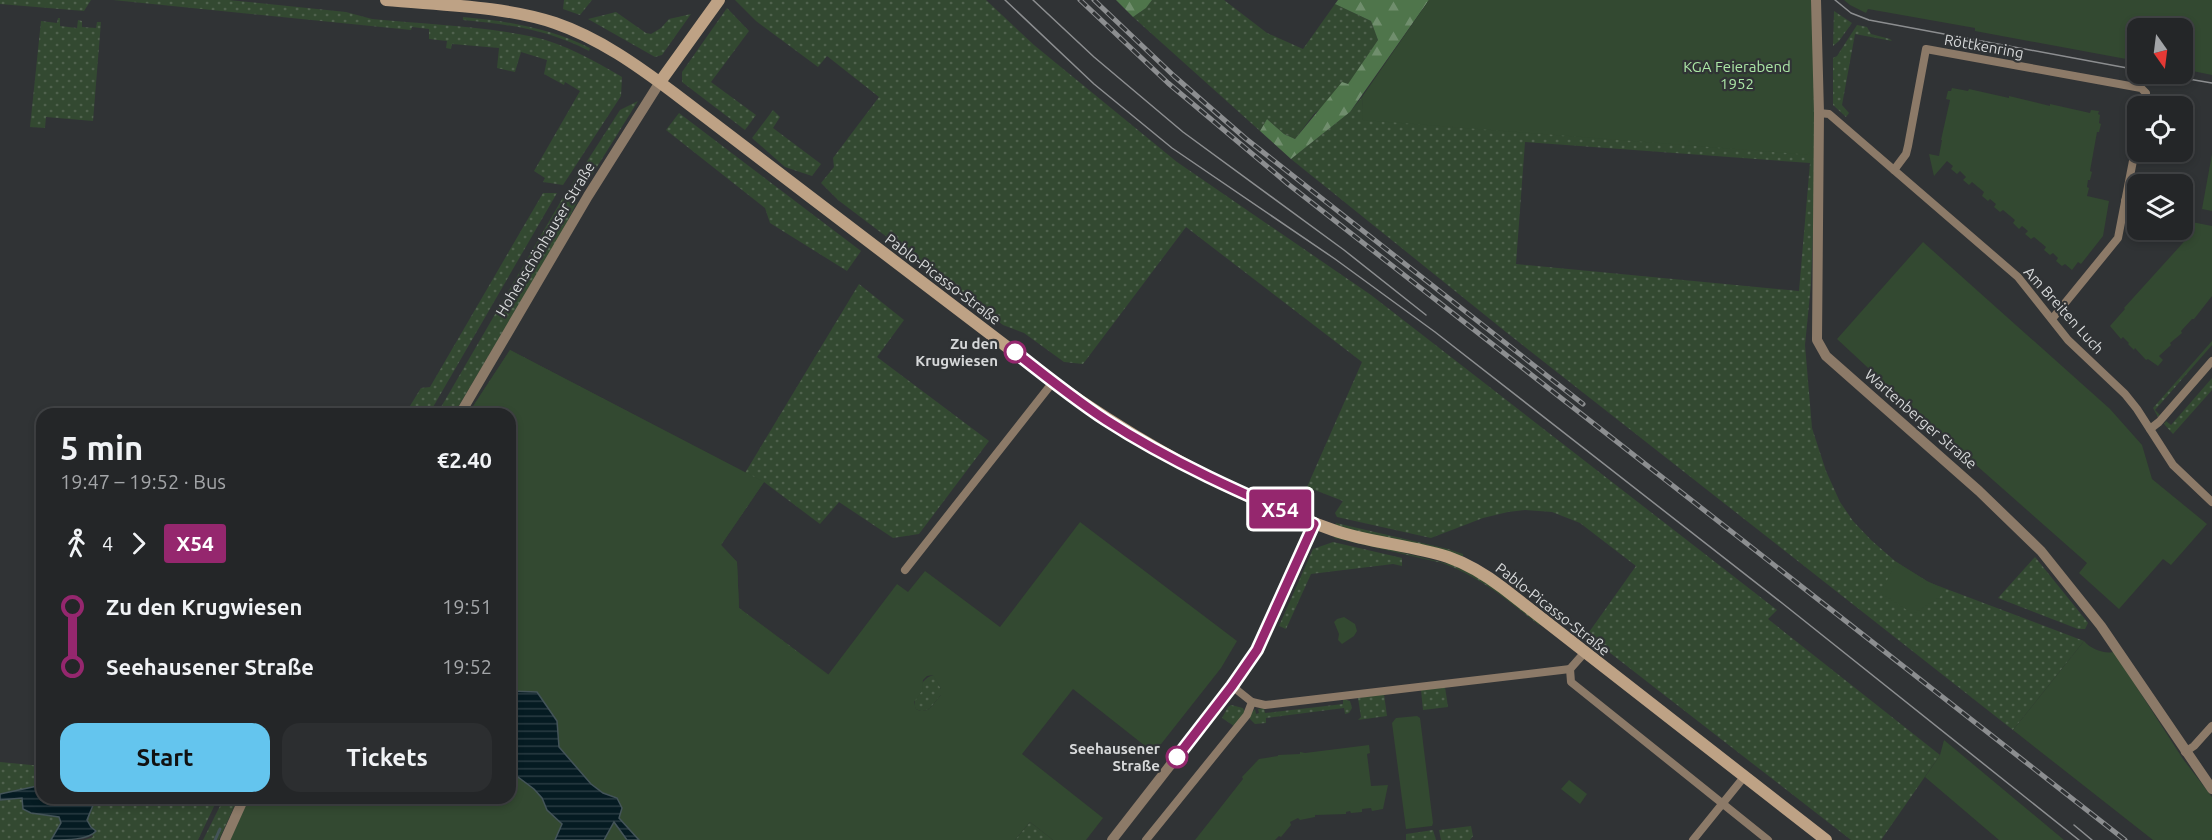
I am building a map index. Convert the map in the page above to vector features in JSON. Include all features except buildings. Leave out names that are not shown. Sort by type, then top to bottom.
[{"type":"main road","name":"Pablo-Picasso-Straße","points":[[386,0],[443,3],[503,12],[554,23],[598,43],[660,82],[1106,420],[1186,466],[1314,524],[1340,533],[1433,553],[1462,562],[1503,588],[1826,840]]},
{"type":"main road","points":[[660,82],[718,0]]},
{"type":"street","name":"Wartenberger Straße","points":[[1816,0],[1819,113],[1817,340],[1821,350],[1979,491],[2041,551],[2107,634],[2212,789]]},
{"type":"street","name":"Röttkenring","points":[[1894,170],[1906,154],[1926,49],[2141,88],[2145,96]]},
{"type":"street","name":"Hohenschönhauser Straße","points":[[464,408],[588,196],[660,82]]},
{"type":"street","name":"Am Breiten Luch","points":[[1819,113],[1829,114],[2018,277],[2068,340],[2125,394],[2173,465],[2212,502]]},
{"type":"street","points":[[2052,319],[2118,238],[2133,162]]},
{"type":"street","points":[[2150,429],[2159,422],[2212,361]]},
{"type":"street","points":[[905,570],[1053,382]]},
{"type":"street","points":[[1112,840],[1232,686],[1257,650],[1314,524]]},
{"type":"street","points":[[1232,686],[1252,702],[1265,705],[1570,669],[1585,652]]},
{"type":"street","points":[[1570,669],[1571,682],[1768,840]]},
{"type":"street","points":[[1146,840],[1247,715],[1252,702]]},
{"type":"street","points":[[2185,752],[2194,746],[2212,726]]},
{"type":"street","points":[[1694,840],[1744,777]]},
{"type":"street","points":[[225,840],[241,804]]},
{"type":"green space","points":[[0,0],[91,0],[84,11],[0,4]]},
{"type":"green space","points":[[113,0],[229,0],[346,12],[372,19],[514,33],[546,40],[590,59],[622,77],[621,96],[563,185],[543,182],[545,178],[534,171],[580,91],[544,74],[547,60],[521,52],[515,72],[497,68],[499,48],[452,44],[451,49],[446,48],[447,41],[429,39],[429,29],[412,27],[411,30]]},
{"type":"green space","points":[[564,0],[592,0],[580,15],[563,9]]},
{"type":"green space","points":[[735,0],[986,0],[1034,45],[1177,162],[1371,295],[1777,610],[1768,619],[1940,755],[1881,840],[1851,840],[1587,635],[1636,566],[1580,523],[1552,512],[1525,510],[1483,518],[1431,538],[1337,517],[1335,513],[1343,501],[1307,487],[1362,362],[1186,227],[1083,364],[1064,362],[1024,333],[1003,325],[838,200],[821,183],[834,167],[833,158],[879,97],[827,56],[818,67],[756,21]]},
{"type":"green space","points":[[1116,0],[1152,0],[1146,8],[1133,17]]},
{"type":"green space","points":[[1152,0],[1224,0],[1267,33],[1303,49],[1335,4],[1371,21],[1378,40],[1348,85],[1314,114],[1295,139],[1284,134],[1267,119],[1260,131],[1133,17],[1146,8]]},
{"type":"green space","points":[[1338,0],[1429,0],[1350,112],[1291,159],[1260,131],[1267,119],[1284,134],[1295,139],[1342,82],[1348,84],[1378,40],[1371,21],[1335,4]]},
{"type":"green space","name":"KGA Feierabend 1952","points":[[1429,0],[1811,0],[1812,155],[1363,120],[1362,97]]},
{"type":"green space","points":[[1811,0],[1814,42],[1815,178],[1811,284],[1805,345],[1812,428],[1826,471],[1840,502],[1853,521],[1895,561],[1928,582],[2084,641],[2013,730],[1506,332],[1291,159],[1350,112],[1362,97],[1364,120]],"holes":[[[1525,142],[1810,163],[1799,291],[1516,264]]]},
{"type":"green space","points":[[1844,0],[2212,0],[2212,75],[2193,71],[2193,18],[2127,18],[2127,59],[1868,9],[1866,13]]},
{"type":"green space","points":[[727,8],[749,31],[711,82],[756,115],[745,130],[682,82],[682,72]]},
{"type":"green space","points":[[1834,11],[1852,23],[1833,46]]},
{"type":"green space","points":[[616,12],[646,33],[651,34],[669,19],[691,14],[662,55],[655,57],[588,19]]},
{"type":"green space","points":[[463,17],[528,26],[559,35],[590,48],[589,51],[559,38],[528,29],[463,20]]},
{"type":"green space","points":[[60,18],[60,26],[77,28],[78,20],[82,21],[82,27],[96,28],[97,22],[101,22],[93,121],[46,117],[45,128],[30,127],[41,21],[57,23]]},
{"type":"green space","points":[[1857,25],[1867,27],[1871,34],[1892,41],[1855,34],[1842,105],[1849,113],[1846,117],[1833,105],[1833,58],[1837,56]]},
{"type":"green space","points":[[1952,88],[1968,91],[1969,89],[2009,98],[2009,96],[2090,113],[2091,110],[2099,111],[2099,123],[2101,124],[2097,132],[2087,196],[2109,201],[2103,236],[2081,264],[2078,262],[2072,270],[2065,264],[2062,266],[2056,261],[2058,258],[2053,253],[2050,255],[2044,250],[2046,247],[2034,237],[2031,239],[2025,234],[2028,231],[2022,226],[2019,229],[2013,223],[2015,220],[2003,210],[2000,212],[1994,207],[1996,204],[1982,196],[1984,192],[1972,182],[1969,185],[1963,180],[1966,177],[1960,171],[1957,174],[1951,169],[1953,166],[1947,161],[1934,176],[1929,154],[1939,156],[1950,100],[1946,99],[1948,91]]},
{"type":"green space","points":[[638,101],[587,183],[571,186],[620,110]]},
{"type":"green space","points":[[773,110],[780,117],[773,128],[821,164],[812,176],[785,167],[752,138]]},
{"type":"green space","points":[[679,113],[861,251],[847,271],[770,223],[765,208],[666,130]]},
{"type":"green space","points":[[2212,154],[2212,211],[2202,209]]},
{"type":"green space","points":[[543,193],[557,193],[432,408],[409,408],[421,388],[430,387]]},
{"type":"green space","points":[[565,194],[573,195],[577,202],[562,232],[458,408],[440,408]]},
{"type":"green space","points":[[2193,222],[2212,226],[2212,296],[2181,331],[2182,333],[2159,356],[2163,360],[2158,366],[2146,360],[2135,348],[2134,350],[2110,326],[2186,240],[2193,240]]},
{"type":"green space","points":[[1923,242],[2110,409],[2142,445],[2152,479],[2207,524],[2171,565],[2163,559],[2119,609],[2079,573],[2087,563],[1837,339]]},
{"type":"green space","points":[[859,284],[904,320],[877,357],[989,441],[919,534],[893,538],[839,502],[820,524],[764,482],[721,545],[737,562],[739,608],[829,675],[816,729],[516,420],[516,408],[472,408],[510,350],[745,473]]},
{"type":"green space","points":[[2212,341],[2212,345],[2155,410],[2160,415],[2158,417],[2153,408]]},
{"type":"green space","points":[[510,350],[764,482],[721,545],[737,562],[739,608],[828,675],[897,584],[908,592],[925,571],[1000,627],[1080,522],[1237,641],[1221,668],[1154,753],[1073,689],[1022,754],[1103,818],[1086,840],[1053,840],[1030,822],[1015,840],[230,840],[246,804],[516,804],[516,408],[472,408]],"holes":[[[933,675],[941,689],[941,695],[928,710],[916,709],[914,702],[922,691],[923,680],[927,676]]]},
{"type":"green space","points":[[2212,378],[2212,390],[2173,434],[2164,424],[2166,421],[2171,425]]},
{"type":"green space","points":[[1336,523],[1448,549],[1463,554],[1463,558],[1335,526]]},
{"type":"green space","points":[[1335,536],[1453,565],[1488,583],[1542,624],[1539,625],[1469,575],[1442,563],[1334,538]]},
{"type":"green space","points":[[1333,542],[1402,558],[1402,566],[1393,564],[1311,574],[1286,629],[1279,626],[1313,549]]},
{"type":"green space","points":[[2035,557],[2088,623],[2085,629],[2078,629],[1998,598]]},
{"type":"green space","points":[[1896,562],[1944,589],[1940,597],[1913,614],[1881,593]]},
{"type":"green space","points":[[1344,617],[1355,624],[1357,631],[1354,636],[1342,644],[1338,640],[1339,634],[1334,622]]},
{"type":"green space","points":[[2084,641],[2098,650],[2114,652],[2183,759],[2212,797],[2212,840],[2153,840],[2013,730]]},
{"type":"green space","points":[[934,675],[941,689],[941,695],[928,710],[920,711],[915,705],[916,695],[925,679]]},
{"type":"green space","points":[[1445,687],[1448,707],[1423,710],[1421,690]]},
{"type":"green space","points":[[1384,694],[1387,716],[1358,720],[1361,717],[1358,698]]},
{"type":"green space","points":[[1343,699],[1350,701],[1352,708],[1349,713],[1345,714],[1344,708],[1266,718],[1266,723],[1255,724],[1250,719],[1250,714],[1255,709],[1256,714],[1259,713],[1258,709],[1264,708],[1265,713],[1343,704]]},
{"type":"green space","points":[[1231,705],[1243,708],[1245,713],[1234,726],[1222,718]]},
{"type":"green space","points":[[1417,716],[1420,718],[1433,823],[1432,826],[1406,829],[1392,723],[1396,718]]},
{"type":"green space","points":[[1944,740],[2064,840],[1999,840],[1925,777],[1940,755]]},
{"type":"green space","points":[[1369,745],[1370,753],[1367,754],[1371,786],[1388,785],[1383,809],[1372,811],[1371,808],[1362,809],[1362,812],[1315,815],[1315,817],[1300,820],[1298,818],[1290,822],[1291,825],[1281,837],[1275,840],[1195,840],[1243,779],[1242,777],[1259,759]]},
{"type":"green space","points":[[0,762],[36,765],[36,786],[0,794]]},
{"type":"green space","points":[[1569,780],[1587,794],[1580,804],[1561,789]]},
{"type":"green space","points":[[11,798],[24,800],[59,817],[61,823],[51,840],[0,840],[0,800]]},
{"type":"green space","points":[[94,804],[215,804],[198,840],[85,840],[93,837],[87,820]]},
{"type":"green space","points":[[221,804],[235,804],[219,840],[203,840]]},
{"type":"green space","points":[[1030,822],[1053,840],[1015,840]]},
{"type":"green space","points":[[1471,826],[1473,836],[1470,840],[1441,840],[1439,830]]},
{"type":"green space","points":[[1433,830],[1436,840],[1406,840],[1406,834]]},
{"type":"water","points":[[516,691],[537,692],[557,721],[559,747],[591,784],[603,793],[617,798],[622,808],[619,818],[639,840],[627,840],[614,822],[604,840],[555,840],[562,824],[547,810],[542,798],[516,776]]},
{"type":"water","points":[[36,786],[36,804],[94,804],[87,820],[96,831],[82,838],[51,840],[61,823],[59,817],[31,813],[23,809],[22,798],[0,800],[0,794]]},
{"type":"waterway","points":[[215,840],[220,829]]},
{"type":"tram line","points":[[1005,0],[1094,84],[1172,148],[1335,259],[1435,332],[1782,603],[2079,840]]},
{"type":"tram line","points":[[1033,0],[1094,57],[1183,132],[1344,250],[1426,315]]},
{"type":"tram line","points":[[1835,0],[1851,13],[1869,20],[2127,68]]},
{"type":"tram line","points":[[2193,80],[2212,83]]},
{"type":"tram line","points":[[2074,825],[2092,840]]},
{"type":"railway","points":[[1080,0],[1168,83],[1288,184],[2125,840]]},
{"type":"railway","points":[[1094,0],[1174,76],[1245,138],[1583,404]]},
{"type":"bus line","name":"X54","points":[[1015,352],[1106,420],[1169,457],[1225,485],[1314,524],[1257,650],[1177,757]]},
{"type":"place","name":"Zu den Krugwiesen","points":[[1015,352]]},
{"type":"place","name":"Seehausener Straße","points":[[1177,757]]}]
